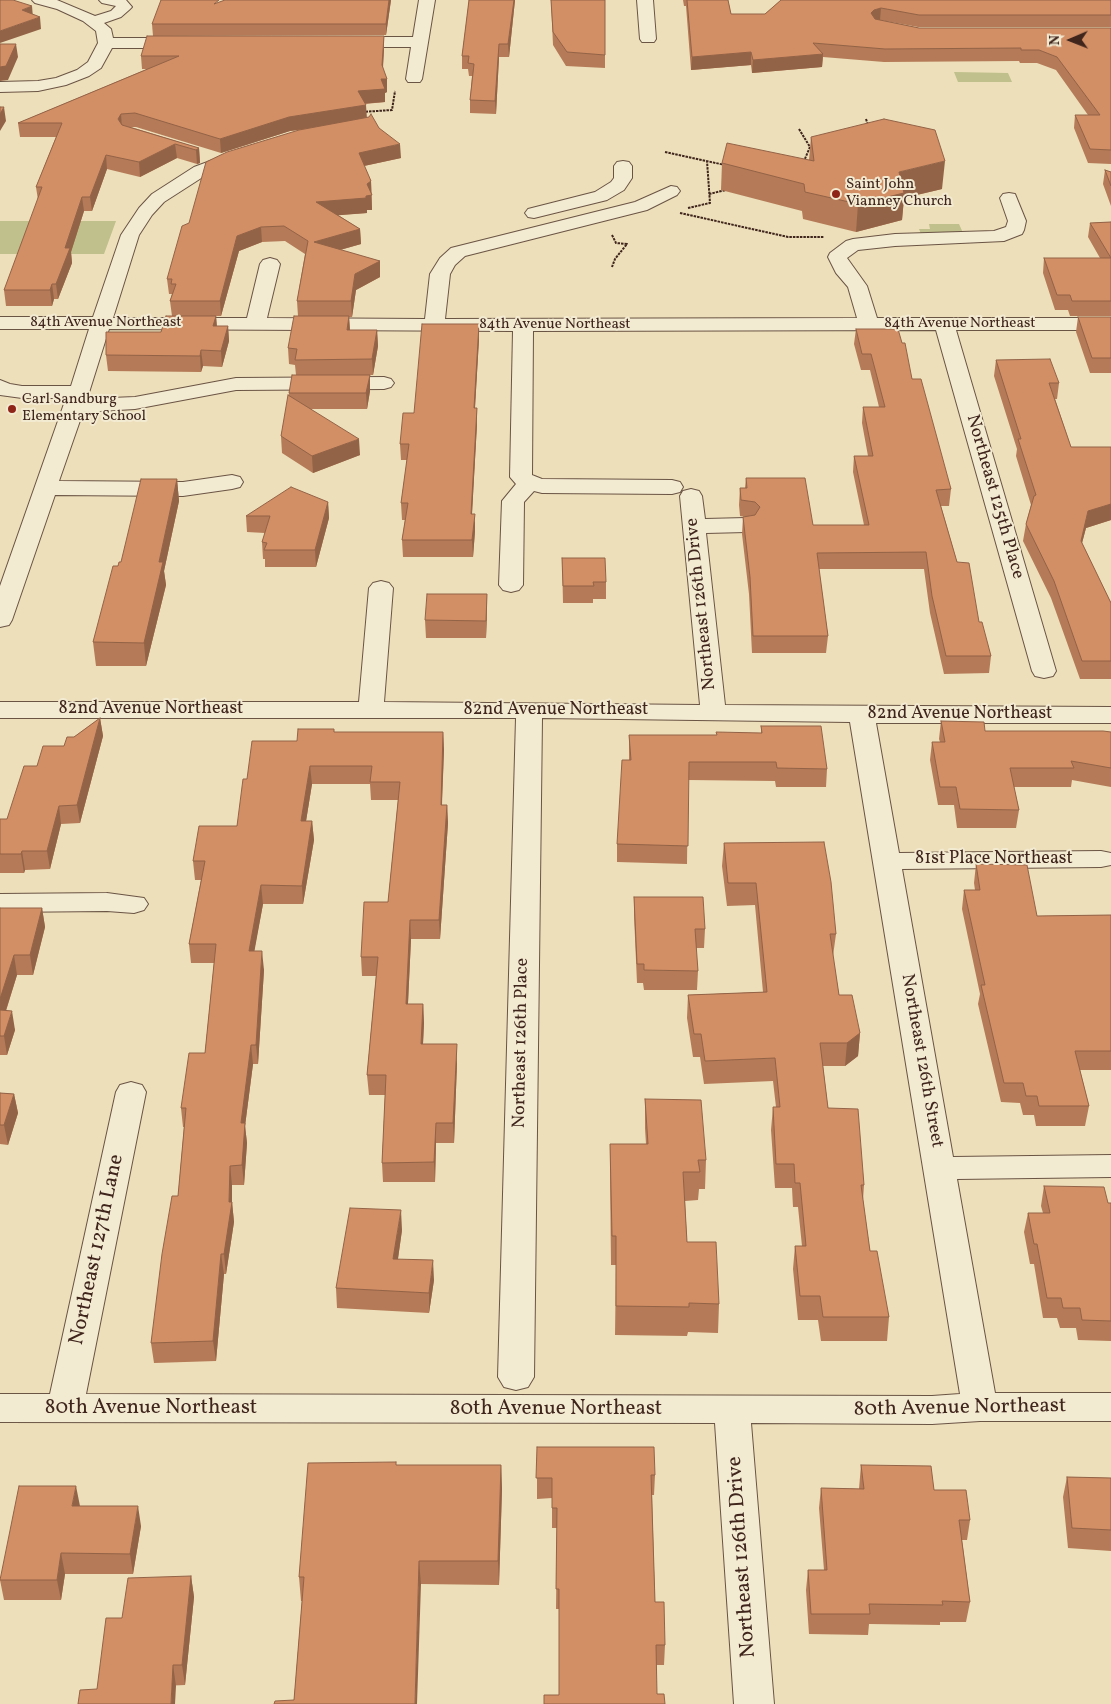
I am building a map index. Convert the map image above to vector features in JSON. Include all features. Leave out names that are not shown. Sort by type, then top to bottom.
[{"type":"street","points":[[0,87],[38,86],[60,82],[83,73],[95,65],[106,43],[104,29],[91,20],[60,6],[40,0]]},
{"type":"street","points":[[60,6],[137,0]]},
{"type":"street","points":[[414,79],[427,0]]},
{"type":"street","points":[[645,0],[648,39]]},
{"type":"street","points":[[91,20],[116,14],[124,7],[111,1]]},
{"type":"street","points":[[332,42],[420,42]]},
{"type":"street","points":[[106,43],[195,43]]},
{"type":"street","points":[[2,612],[76,399],[130,235],[145,212],[171,188],[221,161],[259,148]]},
{"type":"street","points":[[201,155],[221,161]]},
{"type":"street","points":[[517,217],[601,196],[618,186],[624,178],[623,166]]},
{"type":"street","points":[[434,325],[440,274],[447,262],[469,240],[642,206],[671,191]]},
{"type":"street","points":[[869,325],[858,286],[846,273],[837,257],[853,245],[861,244],[895,240],[997,237],[1015,230],[1017,221],[1009,198]]},
{"type":"street","points":[[256,324],[270,264]]},
{"type":"street","name":"84th Avenue Northeast","points":[[0,323],[434,325],[1111,324]]},
{"type":"street","name":"Northeast 125th Place","points":[[944,324],[1044,671]]},
{"type":"street","points":[[511,585],[513,501],[529,483],[521,477],[519,469],[523,325]]},
{"type":"street","points":[[1,389],[76,399],[135,403],[236,384],[384,383]]},
{"type":"street","points":[[44,488],[183,488],[232,482]]},
{"type":"street","name":"Northeast 126th Drive","points":[[529,483],[558,487],[681,492],[694,526],[712,712]]},
{"type":"street","points":[[694,526],[746,525]]},
{"type":"street","points":[[370,710],[381,588]]},
{"type":"street","name":"82nd Avenue Northeast","points":[[0,710],[529,710],[862,715],[1111,715]]},
{"type":"street","name":"Northeast 126th Place","points":[[516,1377],[529,710]]},
{"type":"street","name":"Northeast 126th Street","points":[[862,715],[980,1407]]},
{"type":"street","name":"81st Place Northeast","points":[[887,861],[1101,859]]},
{"type":"street","points":[[0,903],[107,902],[134,904]]},
{"type":"street","name":"Northeast 127th Lane","points":[[65,1409],[131,1092]]},
{"type":"street","points":[[940,1168],[1111,1166]]},
{"type":"street","name":"80th Avenue Northeast","points":[[0,1408],[932,1410],[980,1407],[1111,1407]]},
{"type":"street","name":"Northeast 126th Drive","points":[[732,1410],[754,1704]]},
{"type":"path","points":[[358,114],[365,111],[392,110],[396,90]]},
{"type":"path","points":[[866,119],[868,127]]},
{"type":"path","points":[[799,129],[805,136],[810,148],[803,162]]},
{"type":"path","points":[[666,152],[725,165]]},
{"type":"path","points":[[707,161],[710,203],[675,212],[788,237],[856,236],[861,244]]},
{"type":"path","points":[[710,194],[727,190]]},
{"type":"green space","points":[[954,72],[1008,73],[1012,82],[958,82]]},
{"type":"green space","points":[[0,221],[116,221],[104,254],[0,254]]},
{"type":"green space","points":[[929,224],[959,224],[964,235],[922,236],[919,229],[930,229]]},
{"type":"building","points":[[0,0],[13,0],[32,6],[22,10],[40,17],[0,31]]},
{"type":"building","points":[[161,0],[219,0],[214,4],[225,0],[389,0],[386,24],[152,24]]},
{"type":"building","points":[[469,0],[514,0],[508,44],[499,44],[495,101],[470,100],[474,64],[468,63],[469,56],[462,56]]},
{"type":"building","points":[[551,0],[605,0],[605,55],[567,52],[553,32]]},
{"type":"building","points":[[687,0],[728,0],[731,14],[765,14],[781,0],[1111,0],[1111,15],[919,15],[881,8],[871,13],[875,19],[919,28],[1111,28],[1111,150],[1090,149],[1075,115],[1100,115],[1057,57],[1039,50],[1021,50],[1021,48],[885,49],[813,43],[823,54],[753,60],[751,52],[692,57]]},
{"type":"building","points":[[147,36],[384,36],[382,65],[387,79],[381,79],[385,89],[358,91],[366,105],[289,117],[220,139],[135,113],[121,114],[118,119],[122,125],[199,148],[196,150],[175,144],[139,162],[106,155],[90,197],[82,197],[65,248],[70,248],[56,284],[52,284],[50,290],[4,290],[42,187],[36,187],[62,123],[18,123],[179,56],[141,56]]},
{"type":"building","points":[[0,44],[16,44],[6,66],[0,67]]},
{"type":"building","points":[[371,114],[379,128],[400,144],[359,153],[371,181],[367,184],[372,195],[366,196],[366,198],[316,202],[360,229],[314,242],[380,261],[355,274],[351,301],[297,301],[308,241],[284,226],[261,227],[237,236],[220,301],[170,301],[176,284],[171,284],[172,279],[167,279],[182,226],[189,223],[206,162],[227,152],[299,130],[369,117]]},
{"type":"building","points":[[884,119],[935,130],[945,161],[899,172],[904,193],[858,204],[805,192],[804,184],[722,163],[727,143],[814,161],[811,137]]},
{"type":"building","points":[[1105,170],[1111,172],[1111,186]]},
{"type":"building","points":[[1111,222],[1111,258],[1090,223]]},
{"type":"building","points":[[1044,258],[1111,258],[1111,301],[1072,301],[1070,295],[1057,295]]},
{"type":"building","points":[[166,316],[216,316],[213,326],[228,326],[221,351],[201,350],[200,356],[106,355],[106,332],[161,332]]},
{"type":"building","points":[[294,316],[349,316],[347,330],[377,330],[372,359],[295,360],[297,349],[288,348]]},
{"type":"building","points":[[1078,317],[1111,317],[1111,358],[1092,358]]},
{"type":"building","points":[[422,324],[479,324],[474,408],[477,408],[471,514],[475,514],[472,540],[402,540],[408,503],[401,503],[409,444],[400,444],[403,413],[414,413]]},
{"type":"building","points":[[856,329],[898,329],[902,343],[905,343],[912,379],[921,379],[951,489],[936,490],[957,562],[969,563],[979,622],[982,622],[991,656],[946,656],[932,596],[926,552],[817,553],[828,636],[753,636],[750,577],[743,517],[755,515],[760,507],[755,502],[741,500],[740,488],[747,488],[746,478],[805,478],[813,525],[869,525],[854,456],[873,456],[863,407],[885,407],[871,354],[862,354]]},
{"type":"building","points":[[1050,359],[1059,383],[1049,383],[1071,447],[1111,447],[1111,504],[1088,511],[1081,541],[1111,603],[1111,661],[1082,661],[1054,581],[1026,524],[1034,496],[1036,495],[1018,439],[1021,439],[996,360]]},
{"type":"building","points":[[292,375],[370,375],[366,393],[289,393]]},
{"type":"building","points":[[288,395],[359,439],[312,456],[281,436]]},
{"type":"building","points":[[141,479],[177,479],[159,562],[163,562],[144,643],[93,642],[113,566],[118,566],[119,562],[121,562]]},
{"type":"building","points":[[291,487],[328,502],[315,550],[264,550],[267,543],[262,542],[270,516],[246,516]]},
{"type":"building","points":[[562,558],[605,558],[606,582],[593,582],[594,586],[563,586]]},
{"type":"building","points":[[427,594],[487,594],[486,621],[425,620]]},
{"type":"building","points":[[100,718],[77,805],[59,806],[47,851],[22,851],[21,854],[0,854],[0,819],[7,819],[24,766],[37,766],[43,746],[64,746],[67,737],[74,737]]},
{"type":"building","points":[[941,721],[984,722],[985,731],[1111,732],[1111,768],[1071,761],[1074,768],[1010,768],[1019,810],[960,809],[956,787],[940,787],[932,742],[945,742]]},
{"type":"building","points":[[761,726],[821,726],[827,769],[777,768],[776,762],[689,762],[688,846],[617,844],[622,760],[631,760],[629,735],[717,735],[716,732],[762,733]]},
{"type":"building","points":[[298,729],[334,729],[334,732],[443,732],[441,805],[447,805],[439,920],[410,920],[406,1004],[423,1004],[421,1044],[457,1044],[453,1123],[436,1123],[434,1162],[382,1163],[386,1075],[367,1075],[378,957],[361,957],[364,902],[388,902],[400,782],[370,782],[372,766],[310,766],[301,821],[312,821],[302,886],[261,885],[249,951],[262,951],[256,1045],[251,1045],[241,1123],[245,1123],[242,1165],[230,1166],[229,1202],[232,1202],[224,1254],[221,1254],[213,1341],[151,1343],[162,1254],[172,1196],[178,1196],[186,1108],[181,1108],[189,1053],[205,1053],[216,944],[189,944],[205,861],[193,861],[199,826],[237,826],[243,779],[247,779],[252,741],[297,741]]},
{"type":"building","points":[[824,842],[831,882],[836,934],[830,934],[839,995],[852,995],[860,1033],[847,1043],[820,1043],[828,1108],[858,1109],[864,1185],[861,1185],[870,1251],[877,1251],[889,1317],[823,1317],[820,1296],[800,1296],[795,1246],[806,1246],[800,1183],[795,1183],[794,1164],[776,1164],[773,1107],[780,1107],[775,1058],[705,1061],[701,1034],[694,1034],[688,995],[767,992],[756,883],[728,883],[724,843]]},
{"type":"building","points":[[976,864],[1027,865],[1037,916],[1111,915],[1111,1051],[1075,1051],[1089,1106],[1039,1106],[1037,1096],[1026,1096],[1023,1083],[1004,1083],[981,985],[985,985],[964,890],[980,890]]},
{"type":"building","points":[[634,897],[703,897],[705,929],[695,929],[698,971],[644,970],[644,964],[637,964]]},
{"type":"building","points":[[0,908],[42,908],[30,955],[14,955],[0,999]]},
{"type":"building","points":[[0,1010],[12,1011],[4,1036],[0,1036]]},
{"type":"building","points":[[0,1093],[14,1094],[4,1125],[0,1125]]},
{"type":"building","points":[[645,1099],[701,1100],[706,1160],[698,1160],[700,1172],[683,1172],[687,1242],[716,1242],[719,1304],[689,1303],[689,1307],[616,1306],[616,1236],[612,1236],[610,1144],[648,1144]]},
{"type":"building","points":[[1044,1186],[1104,1187],[1108,1203],[1111,1203],[1111,1321],[1082,1320],[1080,1308],[1063,1308],[1061,1298],[1047,1298],[1037,1244],[1034,1244],[1028,1213],[1050,1213]]},
{"type":"building","points":[[350,1208],[401,1210],[393,1259],[433,1260],[429,1293],[336,1288]]},
{"type":"building","points":[[537,1447],[654,1447],[655,1475],[651,1475],[655,1602],[664,1602],[665,1645],[656,1645],[657,1694],[664,1694],[665,1704],[544,1704],[544,1695],[559,1695],[559,1589],[556,1589],[557,1508],[552,1508],[552,1478],[536,1478]]},
{"type":"building","points":[[396,1462],[396,1465],[501,1465],[498,1561],[419,1561],[415,1704],[274,1704],[275,1701],[294,1700],[304,1577],[299,1577],[308,1463]]},
{"type":"building","points":[[861,1465],[931,1466],[934,1490],[966,1490],[970,1520],[959,1520],[970,1602],[942,1601],[943,1605],[869,1604],[870,1614],[811,1614],[808,1570],[827,1570],[821,1488],[864,1489]]},
{"type":"building","points":[[1067,1477],[1111,1478],[1111,1530],[1072,1528]]},
{"type":"building","points":[[19,1486],[76,1486],[72,1506],[138,1506],[130,1554],[61,1553],[57,1580],[0,1580]]},
{"type":"building","points":[[191,1576],[182,1665],[173,1665],[171,1704],[78,1704],[80,1690],[97,1689],[106,1618],[122,1618],[128,1578]]},
{"type":"place","name":"Saint John Vianney Church","points":[[836,194]]},
{"type":"place","name":"Carl Sandburg Elementary School","points":[[12,409]]}]
